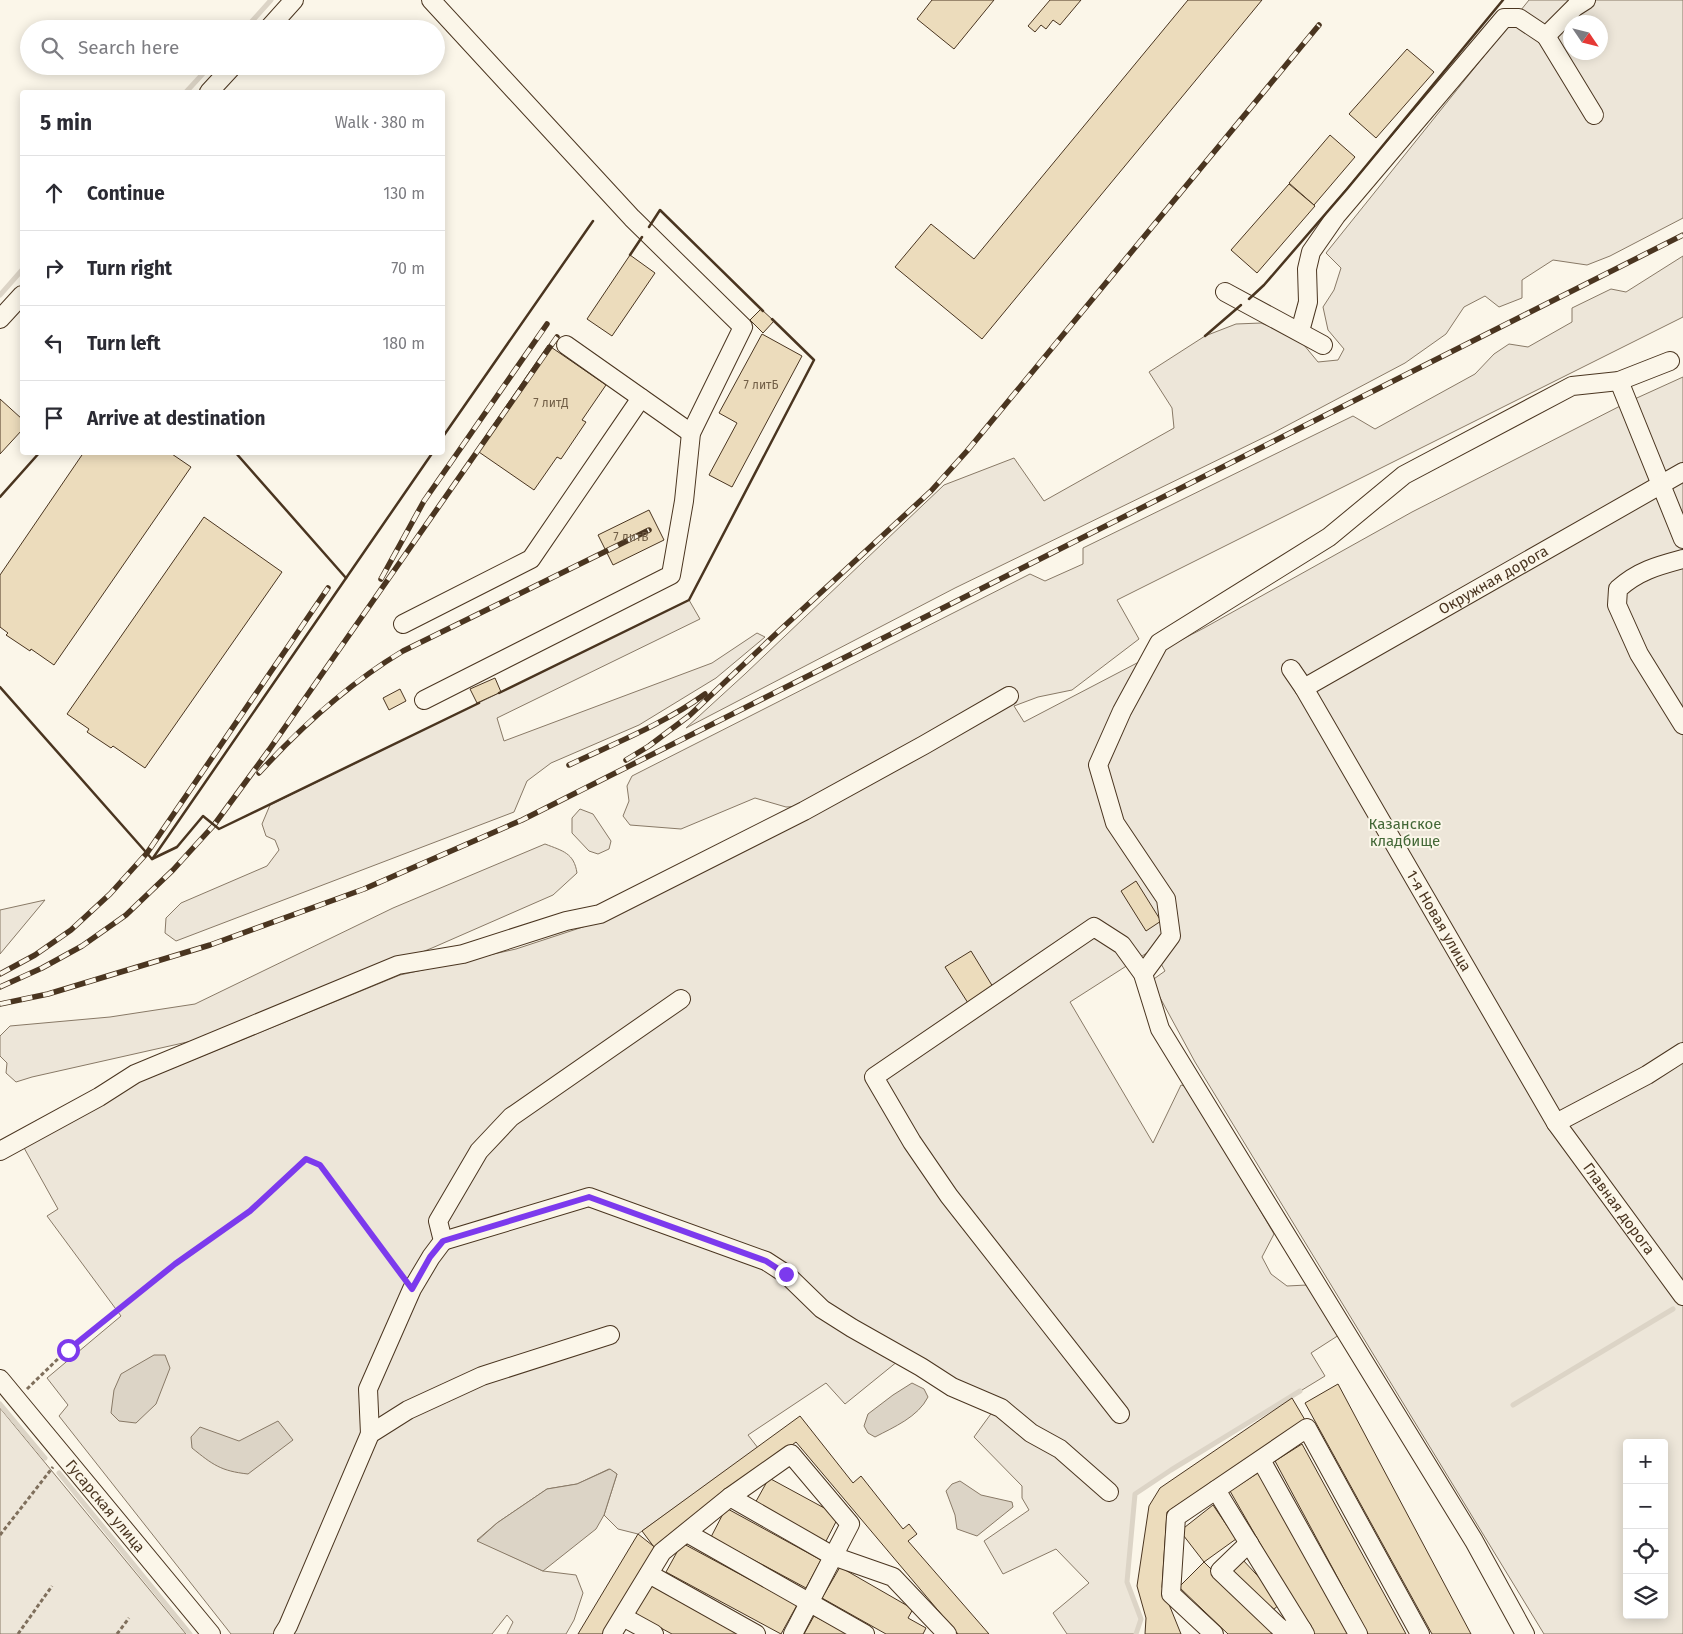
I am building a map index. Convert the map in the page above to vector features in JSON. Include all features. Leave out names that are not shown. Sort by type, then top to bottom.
[{"type":"street","points":[[276,20],[294,0]]},
{"type":"street","points":[[424,700],[671,575],[684,500],[691,433],[743,327],[632,218],[431,0]]},
{"type":"street","points":[[1546,36],[1586,0]]},
{"type":"street","points":[[1299,331],[1308,302],[1307,269],[1311,252],[1336,216],[1504,18],[1519,18],[1546,36],[1594,115]]},
{"type":"street","points":[[211,90],[225,75]]},
{"type":"street","points":[[1225,292],[1323,345]]},
{"type":"street","points":[[0,320],[20,297]]},
{"type":"street","points":[[566,345],[691,433]]},
{"type":"street","points":[[1143,974],[1171,936],[1166,899],[1115,823],[1098,764],[1122,711],[1159,643],[1329,537],[1404,475],[1572,386],[1618,381],[1670,362]]},
{"type":"street","points":[[1618,381],[1683,539]]},
{"type":"street","points":[[403,624],[530,559],[641,398]]},
{"type":"street","name":"Окружная дорога","points":[[1304,688],[1683,472]]},
{"type":"street","points":[[1683,559],[1654,567],[1631,577],[1618,589],[1617,605],[1639,654],[1683,725]]},
{"type":"street","name":"1-я Новая улица","points":[[1291,669],[1304,688],[1556,1123]]},
{"type":"street","points":[[0,1151],[99,1097],[135,1074],[398,965],[464,954],[566,921],[600,914],[804,811],[1009,696]]},
{"type":"street","points":[[1120,1414],[949,1196],[912,1142],[874,1077],[1094,927],[1122,944],[1143,974],[1160,1029],[1474,1541],[1525,1634]]},
{"type":"street","points":[[443,1241],[438,1221],[479,1151],[511,1117],[681,999]]},
{"type":"street","points":[[1556,1123],[1647,1075],[1683,1052]]},
{"type":"street","name":"Главная дорога","points":[[1556,1123],[1683,1296]]},
{"type":"street","points":[[283,1634],[370,1434],[368,1390],[412,1289],[430,1257],[443,1241],[589,1197],[766,1261],[786,1274],[822,1309],[852,1328],[952,1387],[1001,1408],[1031,1433],[1060,1450],[1109,1492]]},
{"type":"street","points":[[370,1434],[408,1410],[482,1376],[610,1335]]},
{"type":"street","name":"Гусарская улица","points":[[0,1379],[211,1634]]},
{"type":"street","points":[[1208,1632],[1171,1594],[1176,1517],[1307,1428],[1420,1634]]},
{"type":"street","points":[[612,1634],[662,1552],[730,1497],[791,1454],[850,1524],[793,1634]]},
{"type":"street","points":[[1261,1460],[1358,1634]]},
{"type":"street","points":[[1216,1490],[1304,1632]]},
{"type":"street","points":[[730,1497],[833,1556],[893,1577],[947,1634]]},
{"type":"street","points":[[687,1533],[865,1634]]},
{"type":"street","points":[[1249,1542],[1220,1570],[1282,1630],[1304,1632]]},
{"type":"street","points":[[649,1574],[756,1634]]},
{"type":"street","points":[[622,1617],[654,1634]]},
{"type":"path","points":[[17,1400],[68,1350],[175,1264],[250,1211],[306,1159],[320,1165],[412,1289]]},
{"type":"path","points":[[0,1535],[62,1454]]},
{"type":"path","points":[[18,1634],[52,1586]]},
{"type":"path","points":[[117,1634],[129,1618]]},
{"type":"green space","points":[[1529,0],[1683,0],[1683,218],[1610,256],[1587,265],[1553,260],[1522,280],[1522,298],[1499,307],[1485,296],[1464,307],[1446,334],[1405,363],[1273,433],[955,588],[686,728],[944,485],[1014,458],[1044,501],[1174,428],[1172,408],[1149,372],[1205,336],[1236,324],[1261,323],[1299,339],[1318,362],[1338,360],[1344,349],[1328,330],[1323,307],[1334,290],[1341,268],[1326,253]]},
{"type":"green space","name":"Казанское кладбище","points":[[1683,256],[1683,317],[1117,600],[1139,639],[1072,690],[1038,697],[1014,706],[1024,722],[1204,628],[1412,512],[1628,402],[1683,377],[1683,1634],[1544,1634],[1195,1062],[1151,981],[1165,971],[1153,949],[1070,1002],[1153,1143],[1181,1085],[1188,1087],[1274,1234],[1262,1257],[1271,1274],[1287,1286],[1307,1285],[1339,1335],[1311,1353],[1325,1376],[1135,1494],[1127,1582],[1141,1619],[1136,1634],[1067,1634],[1053,1613],[1089,1583],[1056,1549],[1003,1574],[984,1541],[1029,1510],[1022,1498],[1022,1486],[974,1437],[993,1411],[898,1361],[845,1404],[826,1383],[748,1435],[758,1448],[638,1534],[618,1529],[604,1515],[617,1474],[609,1469],[577,1484],[547,1489],[497,1523],[477,1540],[543,1571],[576,1575],[583,1593],[574,1620],[566,1634],[507,1634],[513,1622],[507,1615],[492,1634],[231,1634],[59,1416],[68,1405],[47,1378],[121,1316],[47,1216],[58,1209],[23,1146],[139,1082],[400,975],[516,949],[601,921],[811,806],[786,807],[755,798],[681,829],[630,825],[623,816],[629,801],[627,786],[632,776],[1030,574],[1045,581],[1083,564],[1083,548],[1353,416],[1375,429],[1475,374],[1494,354],[1509,344],[1528,347],[1572,322],[1572,308],[1611,289],[1626,292]]},
{"type":"green space","points":[[689,600],[700,619],[497,718],[504,741],[712,663],[757,633],[765,637],[716,678],[639,725],[551,763],[527,781],[514,812],[176,941],[165,933],[166,918],[181,903],[267,866],[279,850],[275,840],[266,836],[262,824],[270,805]]},
{"type":"green space","points":[[580,809],[593,814],[611,841],[609,849],[598,854],[589,851],[572,833],[572,818]]},
{"type":"green space","points":[[545,844],[567,854],[576,866],[577,873],[553,895],[432,948],[214,1036],[16,1082],[6,1073],[7,1063],[0,1056],[0,1036],[10,1026],[110,1017],[195,1004],[393,908]]},
{"type":"green space","points":[[45,900],[0,954],[0,910]]},
{"type":"green space","points":[[0,1408],[186,1634],[0,1634]]},
{"type":"shaded area","points":[[154,1355],[165,1355],[170,1368],[156,1404],[136,1423],[119,1421],[111,1413],[114,1390],[121,1374]]},
{"type":"shaded area","points":[[912,1383],[924,1389],[928,1397],[924,1404],[905,1421],[875,1437],[868,1433],[864,1426],[868,1414]]},
{"type":"shaded area","points":[[278,1421],[293,1440],[248,1474],[224,1469],[206,1459],[192,1448],[191,1437],[200,1427],[239,1441]]},
{"type":"shaded area","points":[[610,1469],[617,1474],[604,1515],[596,1529],[543,1571],[477,1541],[497,1523],[547,1489],[577,1484]]},
{"type":"shaded area","points":[[960,1481],[981,1495],[1012,1502],[1013,1507],[977,1536],[957,1529],[955,1515],[946,1491],[952,1484]]},
{"type":"building","points":[[932,0],[994,0],[954,49],[917,19]]},
{"type":"building","points":[[1050,0],[1081,0],[1060,25],[1053,20],[1046,29],[1041,25],[1035,32],[1028,26]]},
{"type":"building","points":[[1188,0],[1262,0],[982,339],[895,267],[931,224],[974,259]]},
{"type":"building","points":[[1407,49],[1434,72],[1376,138],[1349,114]]},
{"type":"building","points":[[1330,135],[1355,157],[1314,205],[1289,183]]},
{"type":"building","points":[[1289,184],[1315,206],[1257,273],[1231,250]]},
{"type":"building","points":[[630,255],[655,273],[612,336],[587,319]]},
{"type":"building","points":[[761,309],[774,321],[763,333],[750,320]]},
{"type":"building","points":[[762,334],[802,356],[732,487],[709,475],[737,423],[719,413]]},
{"type":"building","points":[[548,345],[606,385],[582,420],[586,422],[561,459],[557,457],[534,490],[476,450]]},
{"type":"building","points":[[0,399],[20,417],[20,432],[0,454]]},
{"type":"building","points":[[82,455],[173,455],[191,467],[54,665],[6,635],[8,633],[0,627],[0,575]]},
{"type":"building","points":[[649,510],[664,540],[613,565],[598,535]]},
{"type":"building","points":[[204,517],[282,572],[145,768],[113,746],[111,748],[87,732],[89,729],[67,714]]},
{"type":"building","points":[[495,678],[501,692],[477,703],[470,689]]},
{"type":"building","points":[[400,689],[406,701],[389,710],[383,698]]},
{"type":"building","points":[[1136,881],[1161,921],[1146,931],[1121,891]]},
{"type":"building","points":[[971,951],[993,987],[968,1003],[945,967]]},
{"type":"building","points":[[1338,1384],[1471,1634],[1432,1634],[1305,1403]]},
{"type":"building","points":[[1292,1398],[1305,1420],[1167,1512],[1162,1587],[1181,1634],[1145,1634],[1146,1618],[1137,1586],[1149,1506],[1160,1488]]},
{"type":"building","points":[[800,1416],[853,1483],[861,1476],[903,1529],[909,1524],[917,1534],[908,1541],[989,1634],[958,1634],[796,1442],[654,1547],[642,1531]]},
{"type":"building","points":[[1302,1444],[1406,1634],[1368,1634],[1275,1461]]},
{"type":"building","points":[[1258,1473],[1350,1634],[1312,1634],[1230,1491]]},
{"type":"building","points":[[769,1478],[839,1516],[825,1543],[754,1505]]},
{"type":"building","points":[[1213,1505],[1236,1539],[1204,1562],[1180,1531]]},
{"type":"building","points":[[726,1508],[821,1560],[806,1588],[711,1537]]},
{"type":"building","points":[[638,1534],[657,1549],[605,1634],[578,1634]]},
{"type":"building","points":[[682,1543],[797,1605],[781,1634],[666,1572]]},
{"type":"building","points":[[1242,1559],[1282,1602],[1272,1611],[1231,1570]]},
{"type":"building","points":[[1204,1562],[1276,1634],[1228,1634],[1179,1587]]},
{"type":"building","points":[[840,1567],[913,1609],[908,1618],[926,1628],[923,1634],[886,1634],[822,1598]]},
{"type":"building","points":[[650,1585],[741,1634],[672,1634],[635,1614]]},
{"type":"building","points":[[814,1616],[848,1634],[804,1634]]},
{"type":"waterway","points":[[253,20],[271,0]]},
{"type":"waterway","points":[[188,90],[202,75]]},
{"type":"waterway","points":[[0,295],[20,272]]},
{"type":"waterway","points":[[1513,1405],[1673,1309]]},
{"type":"waterway","points":[[1136,1634],[1141,1619],[1127,1582],[1135,1494],[1300,1391]]},
{"type":"waterway","points":[[0,1404],[45,1458]]},
{"type":"waterway","points":[[59,1473],[190,1634]]},
{"type":"railway","points":[[626,760],[649,746],[690,715],[931,491],[967,451],[1319,25]]},
{"type":"railway","points":[[0,1004],[48,994],[210,945],[364,889],[522,820],[1683,235]]},
{"type":"railway","points":[[381,579],[424,501],[547,324]]},
{"type":"railway","points":[[0,987],[42,968],[82,946],[126,915],[173,870],[214,825],[269,750],[557,337]]},
{"type":"railway","points":[[259,773],[326,707],[363,677],[403,651],[649,530]]},
{"type":"railway","points":[[0,974],[35,955],[71,930],[110,894],[147,853],[328,588]]},
{"type":"railway","points":[[569,765],[656,724],[705,694]]},
{"type":"wall","points":[[1249,299],[1264,285],[1347,189],[1503,0]]},
{"type":"wall","points":[[649,227],[660,210],[763,311]]},
{"type":"wall","points":[[445,434],[593,221]]},
{"type":"wall","points":[[630,255],[642,237]]},
{"type":"wall","points":[[1205,336],[1241,305]]},
{"type":"wall","points":[[499,693],[689,600],[814,360],[772,319]]},
{"type":"wall","points":[[0,497],[37,455]]},
{"type":"wall","points":[[238,455],[346,578]]},
{"type":"wall","points":[[153,858],[431,455]]},
{"type":"wall","points":[[0,687],[152,859]]},
{"type":"wall","points":[[152,859],[177,847],[203,816],[219,829],[479,703]]},
{"type":"route","points":[[68,1350],[175,1264],[250,1211],[306,1159],[320,1165],[412,1289],[430,1257],[443,1241],[589,1197],[766,1261],[786,1274]]}]
